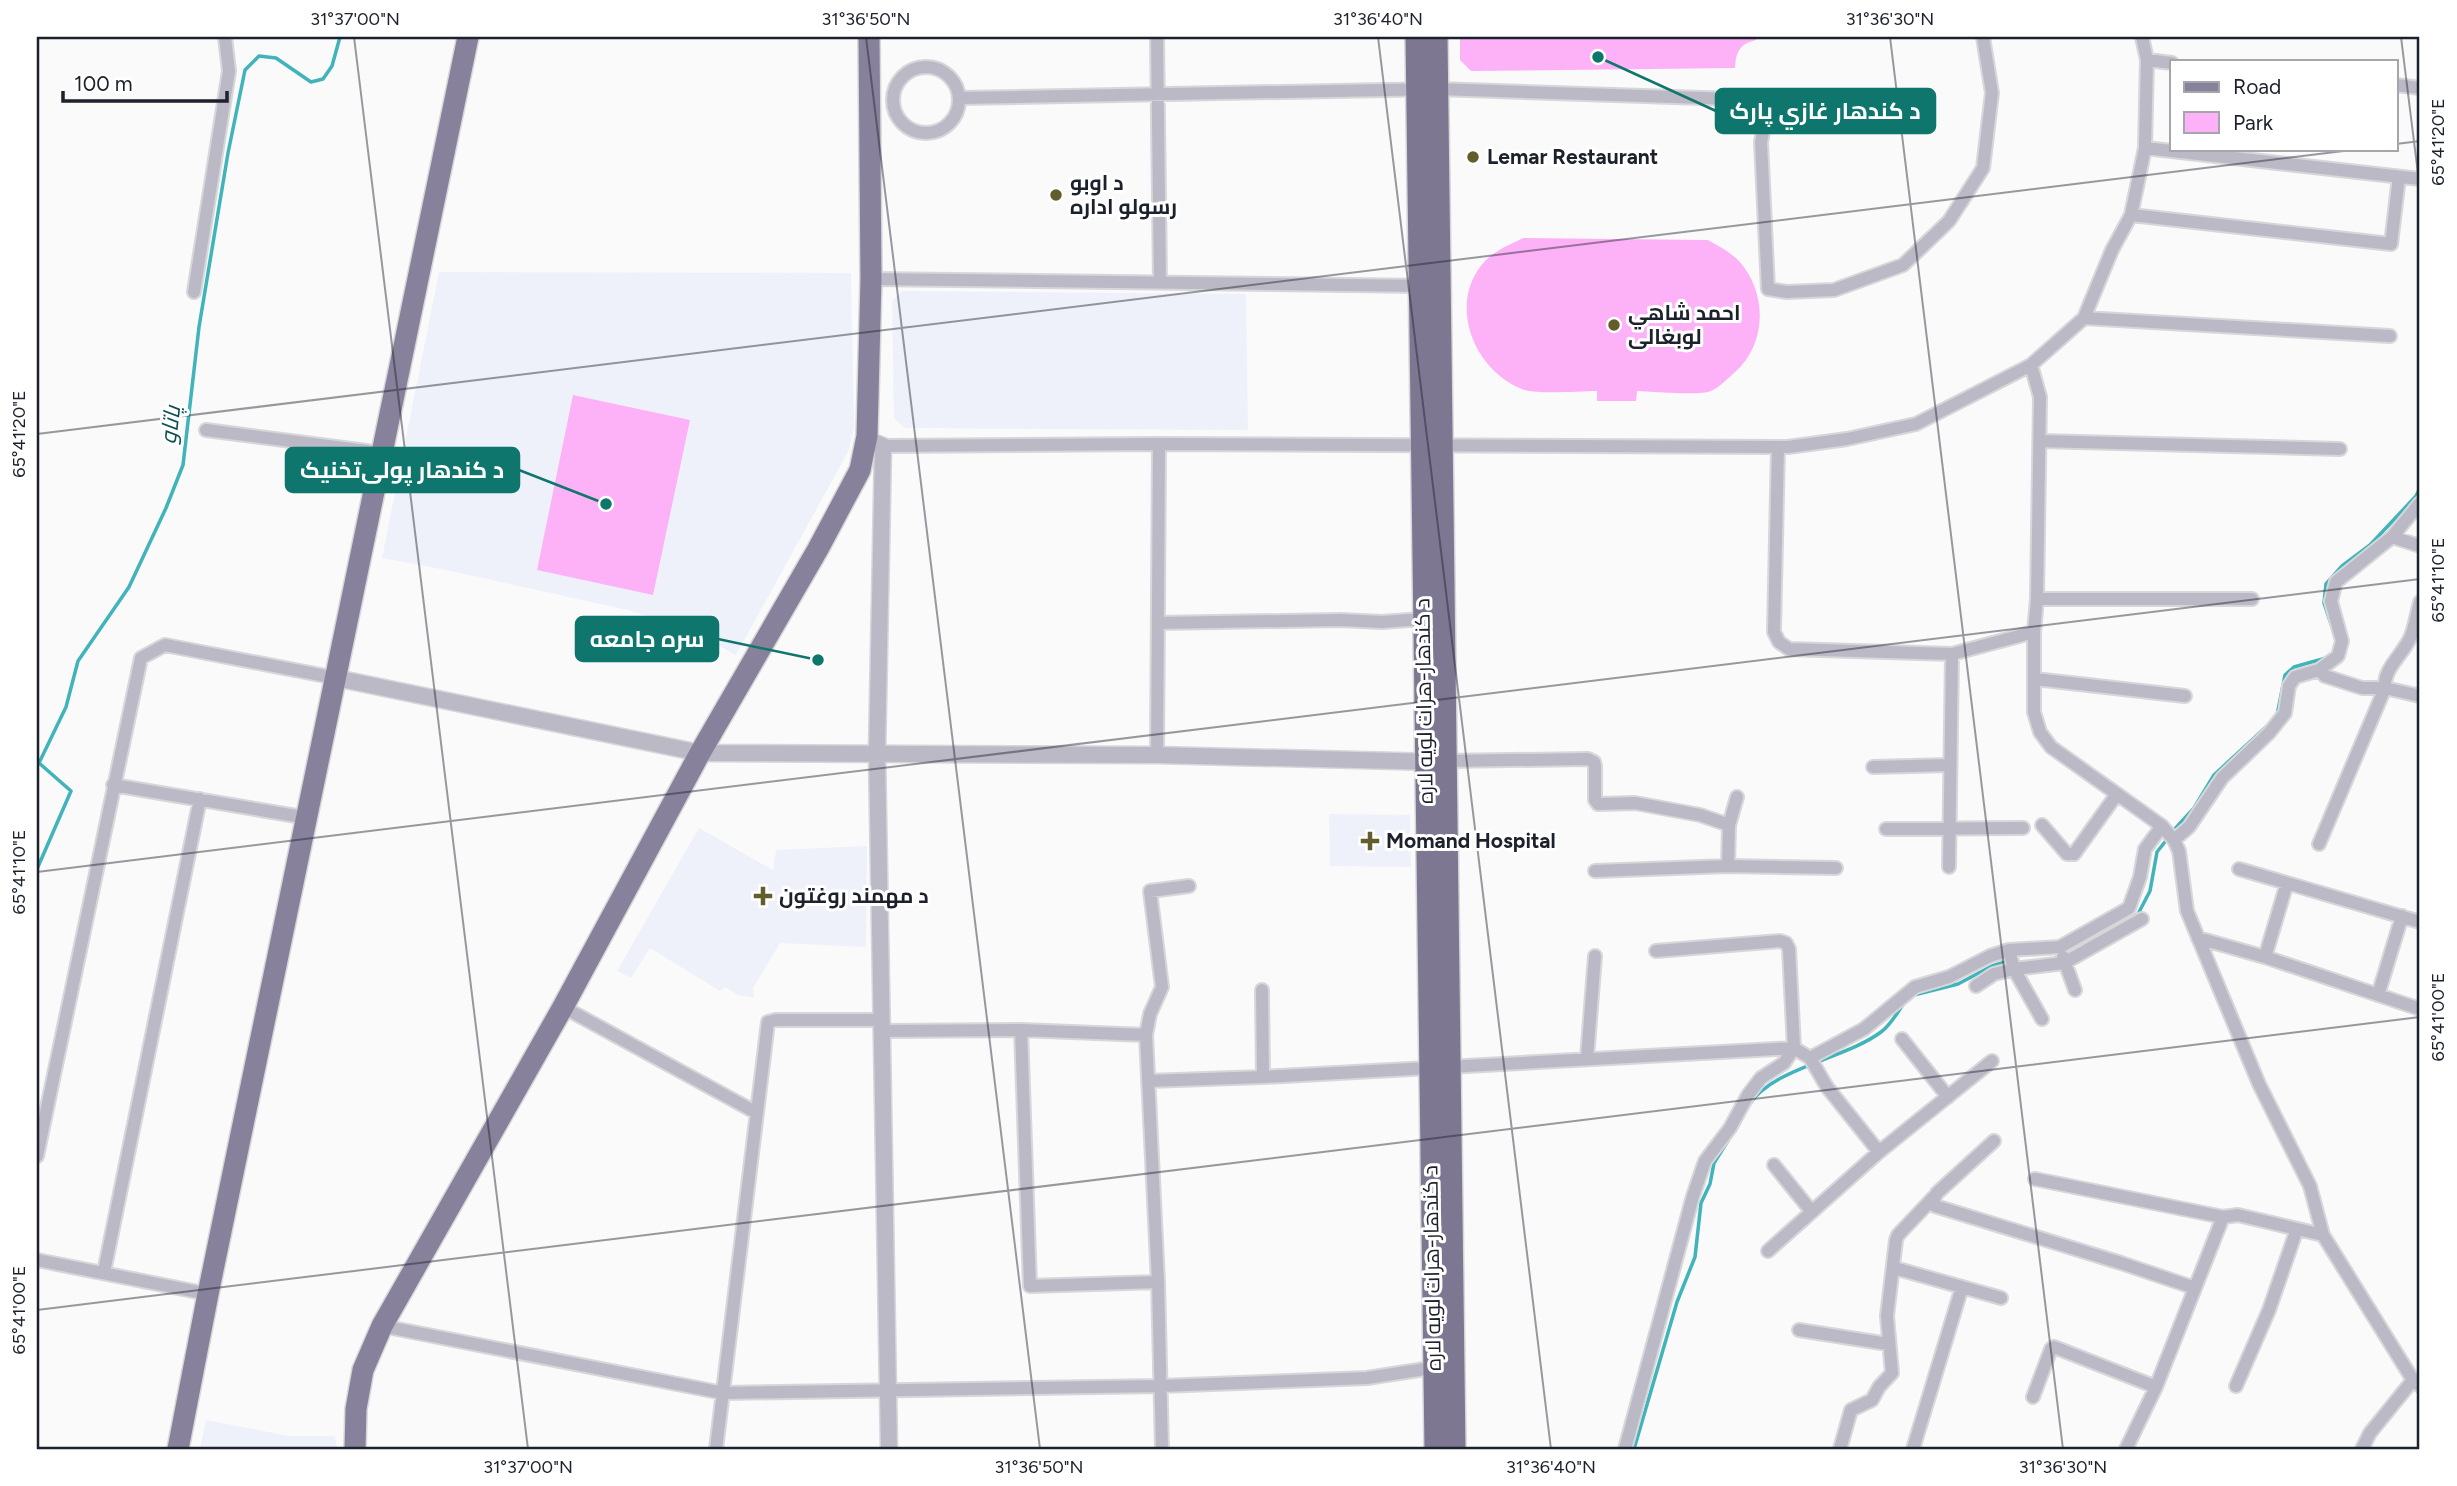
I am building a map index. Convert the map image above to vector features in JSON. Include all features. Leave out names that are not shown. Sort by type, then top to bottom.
[{"type":"highway","name":"د کندهار-هرات لويه لاره","points":[[1416,37],[1427,89],[1444,1367],[1455,1449]]},
{"type":"highway","name":"د کندهار-هرات لويه لاره","points":[[1427,89],[1437,37]]},
{"type":"highway","name":"د کندهار-هرات لويه لاره","points":[[1431,447],[1423,620],[1436,762]]},
{"type":"highway","name":"د کندهار-هرات لويه لاره","points":[[1435,1449],[1444,1367]]},
{"type":"main road","points":[[178,1449],[468,37]]},
{"type":"main road","points":[[355,1449],[356,1409],[363,1370],[382,1326],[563,1007],[700,754],[847,497],[875,442],[869,37]]},
{"type":"street","points":[[194,292],[229,71],[225,37]]},
{"type":"street","points":[[1157,37],[1160,283]]},
{"type":"street","points":[[959,98],[1427,89],[1733,99],[1787,110],[1790,124],[1764,127],[1761,142],[1768,289],[1787,292],[1834,289],[1903,265],[1949,221],[1983,168],[1992,93],[1983,37]]},
{"type":"street","points":[[889,1449],[877,754],[875,442],[1778,447],[1847,439],[1916,424],[2031,365],[2084,318],[2112,250],[2131,215],[2145,148],[2147,60],[2142,37]]},
{"type":"street","points":[[2147,60],[2170,63]]},
{"type":"street","points":[[930,66],[950,77],[957,87],[959,98],[954,118],[947,126],[928,134],[917,133],[900,121],[892,102],[899,80],[918,67],[930,66]]},
{"type":"street","points":[[2398,85],[2420,88]]},
{"type":"street","points":[[870,102],[892,102]]},
{"type":"street","points":[[2145,148],[2420,179]]},
{"type":"street","points":[[2131,215],[2391,244],[2399,177]]},
{"type":"street","points":[[871,279],[1429,286]]},
{"type":"street","points":[[2084,318],[2390,336]]},
{"type":"street","points":[[2031,365],[2040,397],[2037,599],[2034,632],[2034,712],[2040,732],[2051,747],[2169,834],[2179,851],[2187,911],[2259,1084],[2310,1186],[2323,1235],[2417,1383],[2370,1433],[2362,1449]]},
{"type":"street","points":[[206,430],[382,453]]},
{"type":"street","points":[[2040,441],[2340,449]]},
{"type":"street","points":[[1157,755],[1159,444]]},
{"type":"street","points":[[1778,447],[1774,632],[1779,642],[1789,649],[1952,654],[2034,632]]},
{"type":"street","points":[[1810,1058],[1864,1030],[1915,987],[1949,977],[1990,956],[2009,950],[2060,947],[2129,908],[2140,877],[2145,849],[2169,834],[2189,827],[2221,778],[2269,733],[2286,713],[2289,686],[2295,677],[2319,670],[2338,656],[2343,641],[2331,601],[2336,582],[2392,537],[2420,503]]},
{"type":"street","points":[[2392,537],[2420,546]]},
{"type":"street","points":[[2037,599],[2252,599]]},
{"type":"street","points":[[2319,844],[2385,688],[2389,670],[2410,638],[2420,602]]},
{"type":"street","points":[[1158,623],[1423,620]]},
{"type":"street","points":[[37,1156],[141,657],[165,645],[700,754],[1157,755],[1436,762],[1588,759],[1594,762],[1595,766],[1595,800],[1598,804],[1635,803],[1700,815],[1729,825]]},
{"type":"street","points":[[1949,867],[1952,654]]},
{"type":"street","points":[[2319,670],[2325,676],[2362,688],[2385,688],[2420,696]]},
{"type":"street","points":[[2035,679],[2185,696]]},
{"type":"street","points":[[1873,766],[1950,765]]},
{"type":"street","points":[[113,785],[308,818]]},
{"type":"street","points":[[2042,825],[2067,855],[2074,854],[2117,794]]},
{"type":"street","points":[[1728,866],[1729,825],[1737,797]]},
{"type":"street","points":[[103,1272],[200,799]]},
{"type":"street","points":[[1886,829],[2023,828]]},
{"type":"street","points":[[1595,871],[1728,866],[1836,868]]},
{"type":"street","points":[[2239,869],[2420,922]]},
{"type":"street","points":[[2264,957],[2287,883]]},
{"type":"street","points":[[1162,1449],[1158,1283],[1146,1035],[1150,1014],[1162,987],[1150,891],[1189,886]]},
{"type":"street","points":[[2378,995],[2402,916]]},
{"type":"street","points":[[1976,986],[1994,974],[2064,963],[2142,919]]},
{"type":"street","points":[[2198,938],[2420,1009]]},
{"type":"street","points":[[1625,1449],[1693,1196],[1705,1161],[1730,1128],[1761,1078],[1784,1063],[1794,1048],[1786,943],[1780,941],[1656,951]]},
{"type":"street","points":[[2060,947],[2075,990]]},
{"type":"street","points":[[2009,950],[2014,969],[2042,1019]]},
{"type":"street","points":[[1587,1058],[1595,956]]},
{"type":"street","points":[[1262,990],[1263,1077]]},
{"type":"street","points":[[563,1007],[757,1113]]},
{"type":"street","points":[[716,1449],[768,1022],[776,1020],[1146,1035]]},
{"type":"street","points":[[1021,1030],[1030,1286],[1158,1283]]},
{"type":"street","points":[[1902,1039],[1948,1097]]},
{"type":"street","points":[[1148,1081],[1794,1048],[1810,1058],[1827,1087],[1879,1152]]},
{"type":"street","points":[[1768,1251],[1879,1152],[1993,1061]]},
{"type":"street","points":[[1840,1449],[1851,1410],[1872,1400],[1879,1387],[1892,1373],[1887,1316],[1898,1235],[1994,1141]]},
{"type":"street","points":[[1774,1165],[1812,1212]]},
{"type":"street","points":[[2035,1179],[2223,1217],[2238,1215],[2323,1235]]},
{"type":"street","points":[[1934,1197],[1935,1206],[2195,1288]]},
{"type":"street","points":[[2126,1449],[2156,1387],[2223,1217]]},
{"type":"street","points":[[2236,1386],[2269,1310],[2297,1229]]},
{"type":"street","points":[[37,1260],[208,1294]]},
{"type":"street","points":[[1898,1269],[2001,1298]]},
{"type":"street","points":[[1913,1449],[1962,1287]]},
{"type":"street","points":[[382,1326],[723,1393],[1160,1386],[1367,1378],[1444,1367]]},
{"type":"street","points":[[1799,1330],[1888,1344]]},
{"type":"street","points":[[2034,1397],[2054,1347],[2156,1387]]},
{"type":"shaded area","points":[[439,272],[851,273],[854,427],[849,450],[736,655],[689,629],[628,610],[382,558]]},
{"type":"shaded area","points":[[902,291],[1246,294],[1248,430],[905,428],[894,418],[892,301]]},
{"type":"shaded area","name":"Momand Hospital","points":[[1329,814],[1410,815],[1411,867],[1330,866]]},
{"type":"shaded area","name":"د مهمند روغتون","points":[[699,828],[773,870],[776,850],[867,846],[866,947],[780,943],[753,988],[754,998],[738,995],[725,987],[720,991],[650,948],[631,978],[617,971]]},
{"type":"shaded area","points":[[206,1420],[288,1436],[335,1436],[337,1449],[200,1449]]},
{"type":"green space","points":[[1460,37],[1756,37],[1756,40],[1740,49],[1735,68],[1471,71],[1460,60]]},
{"type":"green space","name":"احمد شاهي لوبغالی","points":[[1523,238],[1708,240],[1739,261],[1755,288],[1760,318],[1753,348],[1734,373],[1708,392],[1637,391],[1636,401],[1597,401],[1597,391],[1548,392],[1522,389],[1505,380],[1490,367],[1471,333],[1467,314],[1468,295],[1474,277],[1486,260]]},
{"type":"green space","points":[[573,395],[690,420],[653,595],[537,570]]},
{"type":"waterway","name":"پاتاو","points":[[37,869],[71,791],[39,763],[66,707],[78,661],[129,587],[183,465],[199,327],[228,153],[245,70],[259,56],[276,58],[311,82],[323,79],[332,66],[340,37]]},
{"type":"waterway","points":[[2331,624],[2324,603],[2326,584],[2342,566],[2370,545],[2416,496],[2420,488]]},
{"type":"waterway","points":[[2277,715],[2285,675],[2294,667],[2326,658]]},
{"type":"waterway","points":[[2173,831],[2194,808],[2214,775],[2267,726]]},
{"type":"waterway","points":[[2064,952],[2138,914],[2150,891],[2157,852],[2168,838]]},
{"type":"waterway","points":[[1910,996],[1958,984],[1992,966],[2008,961]]},
{"type":"waterway","points":[[1749,1105],[1760,1092],[1774,1082],[1848,1050],[1881,1032],[1905,1002]]},
{"type":"waterway","points":[[1634,1449],[1677,1302],[1695,1257],[1701,1203],[1710,1184],[1714,1163],[1729,1139]]},
{"type":"place","name":"د کندهار غازي پارک","points":[[1598,57]]},
{"type":"place","name":"Lemar Restaurant","points":[[1473,157]]},
{"type":"place","name":"د اوبو رسولو اداره","points":[[1056,195]]},
{"type":"place","name":"احمد شاهي لوبغالی","points":[[1614,325]]},
{"type":"place","name":"د کندهار پولی‌تخنیک","points":[[606,504]]},
{"type":"place","name":"سره جامعه","points":[[818,660]]},
{"type":"place","name":"Momand Hospital","points":[[1370,841]]},
{"type":"place","name":"د مهمند روغتون","points":[[763,896]]}]
